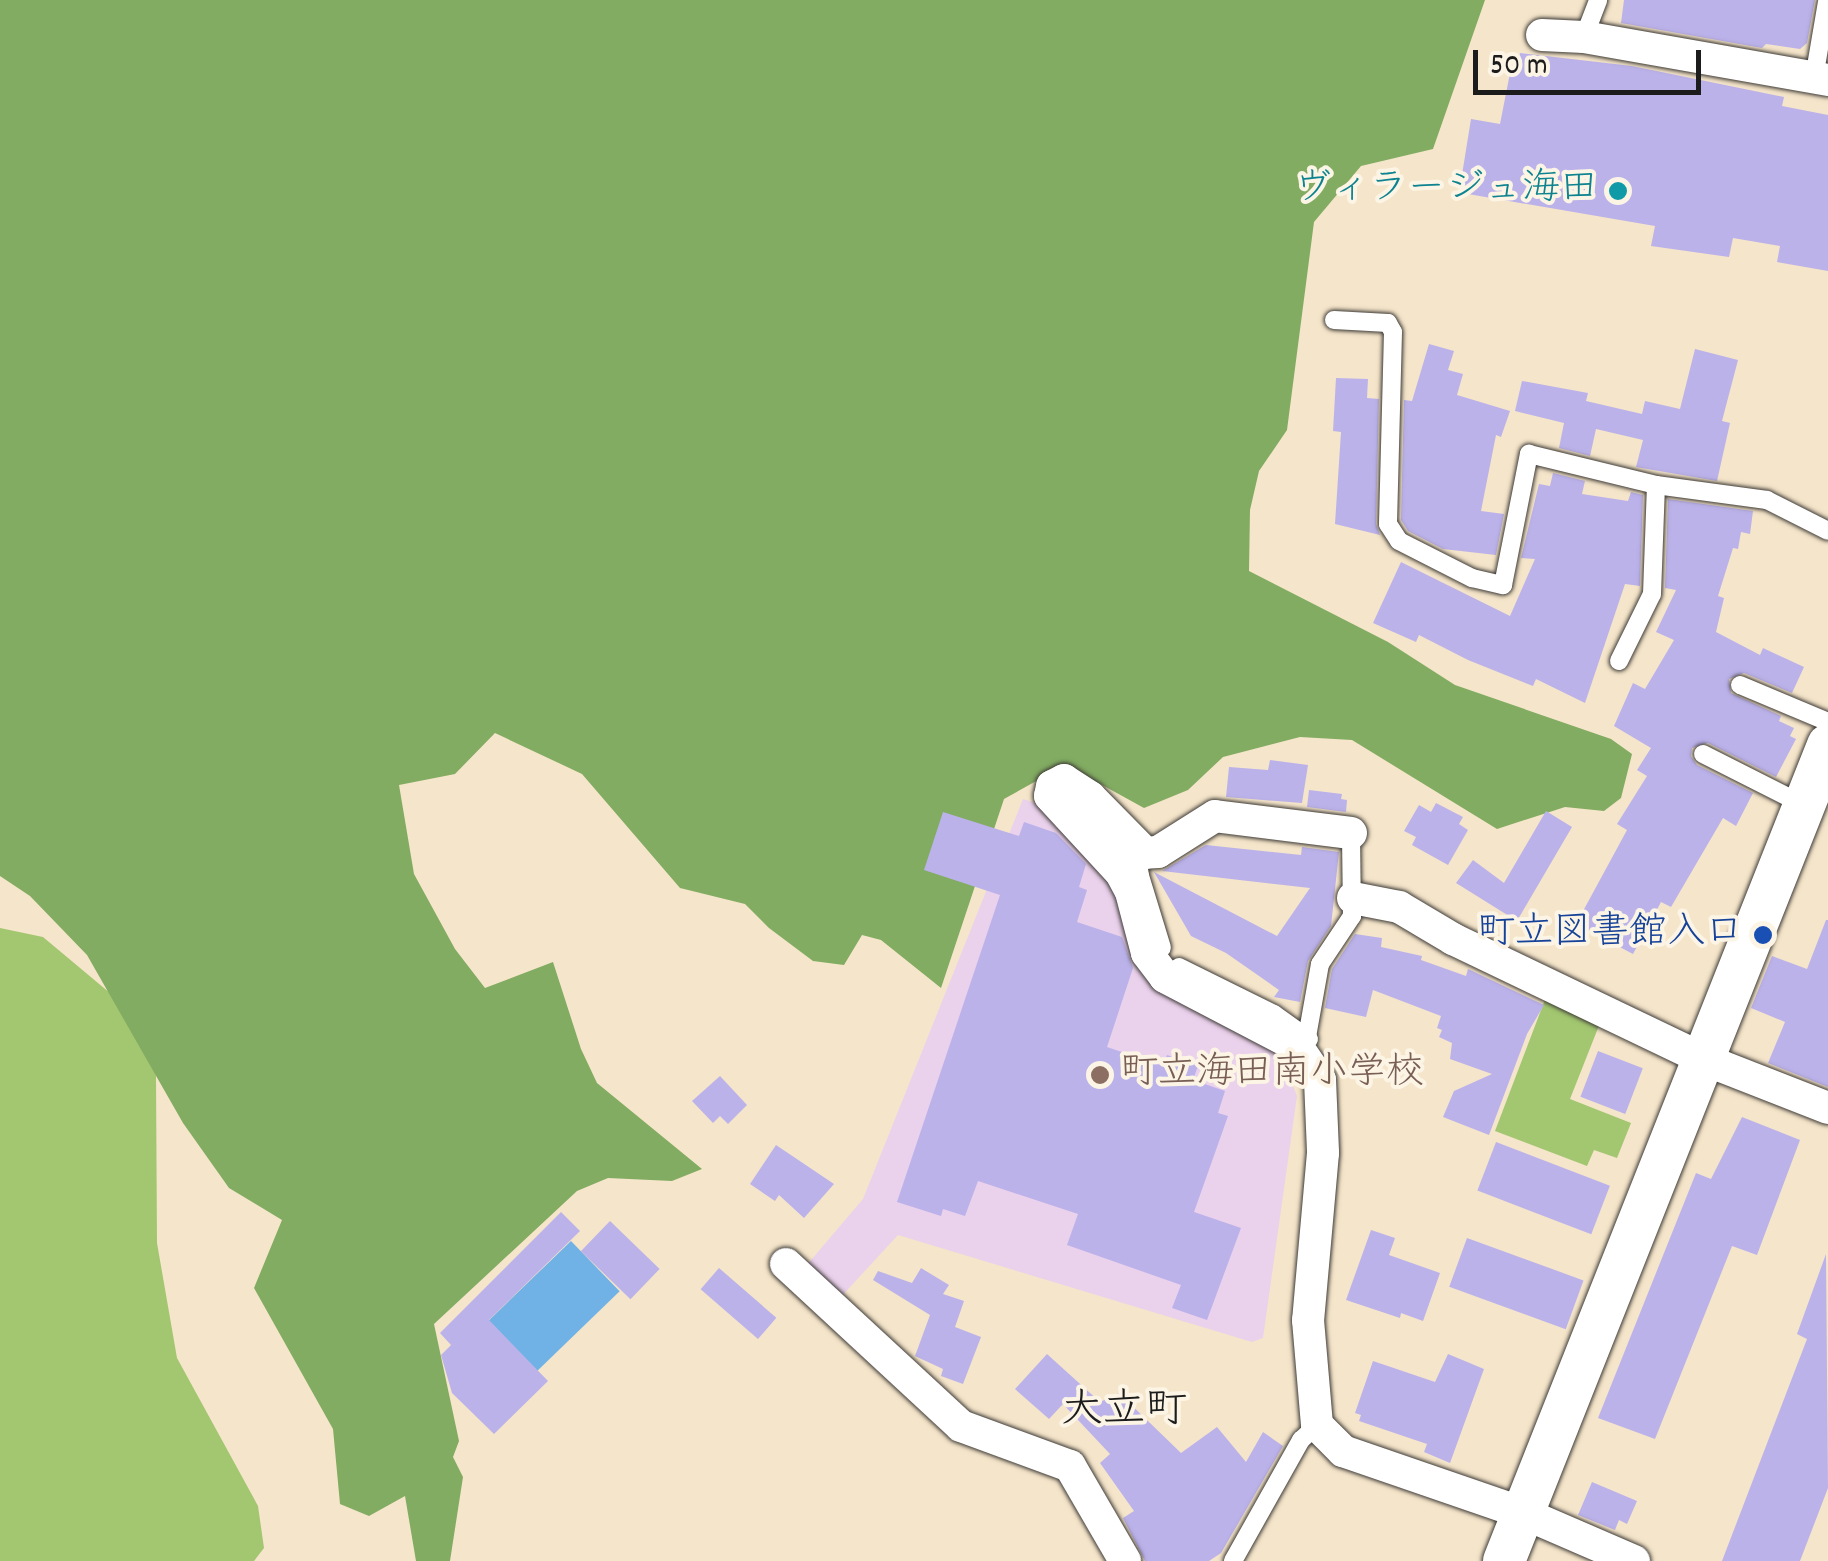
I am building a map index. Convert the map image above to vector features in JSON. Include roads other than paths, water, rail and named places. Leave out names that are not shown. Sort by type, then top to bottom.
[{"type":"street","points":[[1542,35],[1584,38],[1821,79]]},
{"type":"street","points":[[1504,1561],[1828,745]]},
{"type":"street","points":[[1351,833],[1215,816],[1158,852],[1145,852],[1090,797],[1064,780],[1052,786],[1050,796],[1121,872],[1155,966],[1165,977],[1297,1046],[1320,1080],[1323,1154],[1308,1320],[1317,1426],[1343,1451],[1523,1513],[1634,1561]]},
{"type":"street","points":[[1353,898],[1400,907],[1453,940],[1703,1059],[1828,1108]]},
{"type":"street","points":[[786,1264],[961,1426],[1070,1466],[1125,1561]]},
{"type":"lane","points":[[1584,38],[1598,0]]},
{"type":"lane","points":[[1821,79],[1827,2]]},
{"type":"lane","points":[[1334,320],[1388,323],[1393,332],[1388,524],[1399,541],[1472,578],[1503,585],[1529,454],[1656,485],[1767,500],[1828,531]]},
{"type":"lane","points":[[1619,662],[1652,594],[1656,485]]},
{"type":"lane","points":[[1740,684],[1828,722]]},
{"type":"lane","points":[[1703,754],[1804,805]]},
{"type":"lane","points":[[1307,1037],[1320,964],[1352,916],[1351,833]]},
{"type":"lane","points":[[1145,852],[1138,863],[1140,876],[1168,959],[1274,1014],[1307,1037],[1322,1059],[1320,1080]]},
{"type":"lane","points":[[1233,1561],[1301,1440],[1317,1426]]},
{"type":"water","points":[[571,1241],[620,1291],[537,1371],[488,1321]]},
{"type":"place","name":"ヴィラージュ海田","points":[[1618,191]]},
{"type":"place","name":"町立図書館入口","points":[[1763,935]]},
{"type":"place","name":"町立海田南小学校","points":[[1100,1075]]},
{"type":"district","name":"大立町","points":[[1124,1413]]}]
